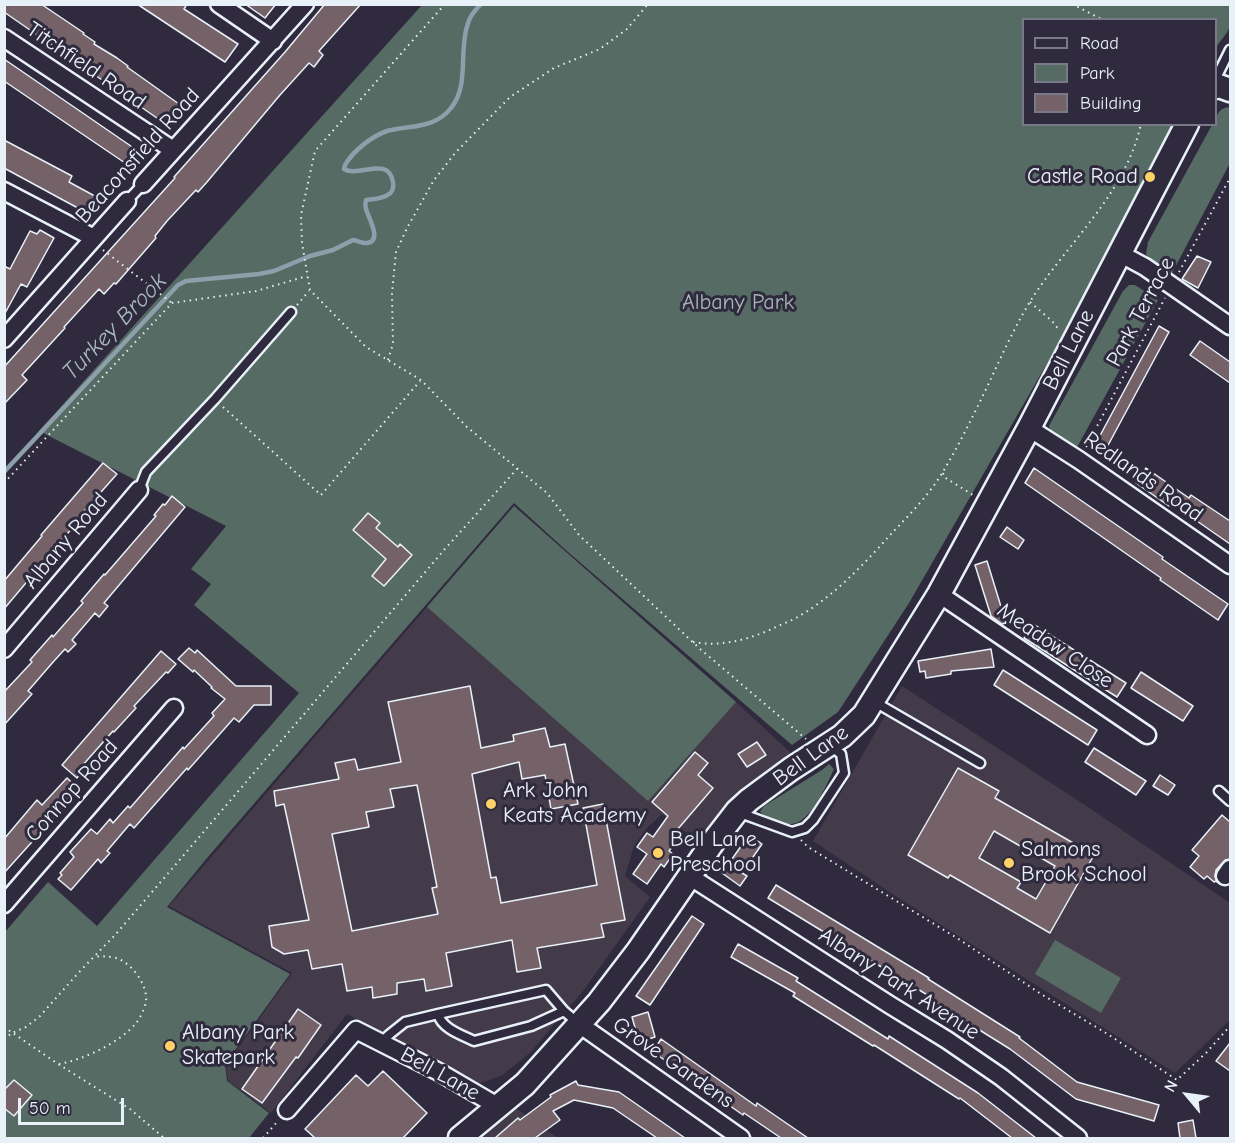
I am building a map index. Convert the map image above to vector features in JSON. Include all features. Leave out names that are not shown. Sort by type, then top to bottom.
[{"type":"street","points":[[219,4],[273,41]]},
{"type":"street","name":"Beaconsfield Road","points":[[143,184],[305,4]]},
{"type":"street","name":"Titchfield Road","points":[[4,38],[173,150]]},
{"type":"street","name":"Bell Lane","points":[[287,1110],[356,1030],[439,1072],[499,1107],[525,1084],[572,1018],[623,970],[719,833],[737,811],[791,769],[842,736],[859,720],[939,594],[1029,428],[1186,126]]},
{"type":"street","points":[[4,191],[92,240]]},
{"type":"street","name":"Beaconsfield Road","points":[[4,339],[127,201]]},
{"type":"street","points":[[1119,253],[1145,267],[1230,326]]},
{"type":"street","name":"Redlands Road","points":[[1029,428],[1230,565]]},
{"type":"street","name":"Albany Road","points":[[4,649],[139,490]]},
{"type":"street","name":"Meadow Close","points":[[939,594],[1147,735]]},
{"type":"street","name":"Connop Road","points":[[4,904],[174,708]]},
{"type":"street","name":"Albany Park Avenue","points":[[689,876],[947,1041],[1000,1077],[1078,1138]]},
{"type":"street","name":"Grove Gardens","points":[[572,1018],[741,1138]]},
{"type":"street","points":[[460,1138],[499,1107]]},
{"type":"lane","points":[[1217,74],[1230,50]]},
{"type":"lane","name":"Beaconsfield Road","points":[[127,201],[143,184]]},
{"type":"lane","points":[[139,490],[146,472],[291,312]]},
{"type":"lane","points":[[872,701],[980,763]]},
{"type":"lane","points":[[737,811],[792,832],[805,828],[843,773],[841,754],[824,748]]},
{"type":"lane","points":[[1219,791],[1230,801]]},
{"type":"lane","points":[[381,1042],[405,1023],[546,990],[572,1018]]},
{"type":"lane","points":[[438,1014],[440,1021],[450,1029],[474,1041],[572,1018]]},
{"type":"path","points":[[445,4],[315,151],[301,214],[302,243],[310,290],[366,347],[421,380],[467,427],[547,493],[579,535],[693,642],[824,748]]},
{"type":"path","points":[[388,360],[393,344],[392,293],[396,252],[434,180],[456,152],[510,97],[554,68],[600,49],[627,29],[648,4]]},
{"type":"path","points":[[1072,4],[1099,18]]},
{"type":"path","points":[[693,642],[721,643],[754,637],[800,616],[824,600],[879,547],[920,503],[943,472],[972,420],[1016,326],[1030,302],[1104,204],[1132,153],[1140,126]]},
{"type":"path","name":"Park Terrace","points":[[1079,460],[1230,178]]},
{"type":"path","points":[[92,240],[172,303]]},
{"type":"path","points":[[4,483],[172,303],[256,291],[307,276]]},
{"type":"path","points":[[291,312],[310,290]]},
{"type":"path","points":[[1030,302],[1073,343]]},
{"type":"path","points":[[214,399],[321,495],[421,380]]},
{"type":"path","points":[[4,1039],[40,1017],[115,935],[444,550],[517,469]]},
{"type":"path","points":[[943,472],[944,477],[987,504]]},
{"type":"path","points":[[792,832],[808,847],[957,938],[1177,1080],[1230,1026]]},
{"type":"path","points":[[58,1064],[70,1062],[104,1049],[137,1022],[146,1001],[142,983],[134,970],[119,958],[93,957]]},
{"type":"path","points":[[4,1027],[130,1109],[164,1138]]},
{"type":"path","points":[[263,1138],[287,1110]]},
{"type":"shaded area","name":"Ark John Keats Academy","points":[[514,506],[792,754],[735,794],[696,840],[662,814],[646,829],[634,846],[625,876],[650,897],[583,991],[530,1053],[501,1076],[472,1086],[347,1014],[271,1113],[228,1081],[226,1065],[292,973],[169,906]]},
{"type":"shaded area","name":"Salmons Brook School","points":[[902,686],[1230,903],[1230,1020],[1175,1073],[897,897],[813,841]]},
{"type":"shaded area","points":[[514,1107],[558,1138],[483,1138]]},
{"type":"green space","name":"Albany Park","points":[[422,5],[1230,5],[1228,32],[1217,46],[1217,18],[1022,18],[1022,126],[1172,126],[1160,147],[1109,256],[909,603],[838,712],[792,745],[514,503],[167,907],[290,974],[225,1064],[227,1081],[269,1113],[249,1138],[5,1138],[5,932],[48,882],[97,926],[299,693],[194,605],[211,584],[191,569],[226,526],[39,431]]},
{"type":"green space","points":[[1228,107],[1230,109],[1230,163],[1171,275],[1149,259],[1146,254],[1148,242],[1211,126],[1217,126],[1217,116],[1222,109]]},
{"type":"green space","points":[[1129,285],[1135,285],[1158,300],[1075,451],[1052,436],[1049,426],[1123,291]]},
{"type":"green space","points":[[514,506],[736,702],[648,801],[427,607]]},
{"type":"green space","points":[[829,764],[834,769],[822,793],[805,818],[791,824],[783,823],[760,812],[764,806]]},
{"type":"green space","points":[[1055,940],[1121,978],[1101,1013],[1035,974]]},
{"type":"building","points":[[4,4],[41,4],[179,104],[175,110],[177,111],[167,125],[4,12]]},
{"type":"building","points":[[137,4],[187,4],[184,9],[238,44],[225,62]]},
{"type":"building","points":[[245,4],[276,4],[265,18]]},
{"type":"building","points":[[325,4],[361,4],[319,51],[323,55],[314,67],[309,63],[207,182],[198,192],[196,190],[167,221],[155,236],[156,238],[116,284],[114,283],[104,294],[99,289],[64,327],[22,375],[27,380],[4,404],[4,367],[175,178]]},
{"type":"building","points":[[4,59],[141,153],[131,167],[4,81]]},
{"type":"building","points":[[4,140],[72,176],[69,182],[102,200],[94,211],[87,213],[4,168]]},
{"type":"building","points":[[40,230],[54,238],[27,287],[21,284],[4,315],[4,266],[10,269],[30,231],[37,234]]},
{"type":"building","points":[[1197,256],[1211,262],[1198,288],[1182,279]]},
{"type":"building","points":[[1159,326],[1169,332],[1106,449],[1096,443]]},
{"type":"building","points":[[1200,341],[1230,362],[1230,383],[1190,355]]},
{"type":"building","points":[[103,463],[117,474],[71,526],[73,527],[4,609],[4,581]]},
{"type":"building","points":[[1034,468],[1228,604],[1218,620],[1025,483]]},
{"type":"building","points":[[1146,468],[1189,498],[1191,495],[1230,521],[1230,544],[1171,503],[1169,506],[1136,483]]},
{"type":"building","points":[[172,496],[185,507],[104,603],[108,606],[99,617],[95,613],[72,640],[76,644],[68,652],[65,649],[54,661],[28,691],[32,694],[4,725],[4,692],[32,662],[30,660],[52,635],[53,637],[83,603],[81,601]]},
{"type":"building","points":[[368,513],[380,523],[376,528],[398,547],[400,544],[412,555],[384,586],[372,576],[386,559],[353,530]]},
{"type":"building","points":[[1007,527],[1024,540],[1018,549],[1000,537]]},
{"type":"building","points":[[987,561],[1006,623],[1002,624],[991,616],[975,565]]},
{"type":"building","points":[[1033,624],[1126,683],[1117,697],[1024,638]]},
{"type":"building","points":[[189,648],[195,653],[197,650],[236,686],[271,686],[271,705],[254,705],[239,722],[234,718],[134,828],[130,824],[107,851],[110,853],[101,863],[98,859],[71,890],[58,879],[62,875],[60,873],[74,857],[70,852],[91,829],[97,834],[110,819],[113,823],[128,806],[130,808],[183,747],[184,749],[214,716],[212,713],[225,699],[194,670],[193,672],[178,659]]},
{"type":"building","points":[[991,649],[994,667],[951,671],[951,674],[926,678],[925,671],[920,672],[918,661]]},
{"type":"building","points":[[161,651],[176,664],[134,706],[136,708],[82,766],[84,768],[77,778],[62,765]]},
{"type":"building","points":[[1003,670],[1097,730],[1088,745],[994,685]]},
{"type":"building","points":[[1141,672],[1193,706],[1183,721],[1131,688]]},
{"type":"building","points":[[470,686],[481,748],[514,741],[513,735],[545,728],[550,747],[565,744],[578,804],[551,809],[545,775],[522,779],[519,762],[472,774],[491,878],[496,877],[501,903],[597,885],[583,808],[603,804],[625,920],[601,924],[604,937],[537,948],[541,968],[517,972],[512,940],[446,953],[452,986],[426,991],[424,979],[397,983],[397,994],[373,998],[372,987],[347,991],[342,964],[312,969],[308,950],[284,954],[272,947],[269,926],[309,920],[284,804],[276,806],[274,791],[339,779],[335,763],[355,759],[358,770],[401,762],[388,702]],"holes":[[[417,785],[437,887],[432,888],[438,914],[352,931],[332,834],[369,827],[366,812],[394,807],[390,789]]]},
{"type":"building","points":[[757,742],[766,755],[747,767],[738,754]]},
{"type":"building","points":[[1094,748],[1146,781],[1136,795],[1085,762]]},
{"type":"building","points":[[695,752],[708,763],[698,775],[713,788],[677,830],[682,833],[669,851],[673,854],[664,867],[661,864],[647,884],[633,874],[647,854],[637,847],[647,833],[653,837],[668,816],[652,802]]},
{"type":"building","points":[[958,768],[999,791],[995,798],[1094,855],[1050,933],[950,875],[948,878],[908,855]],"holes":[[[994,831],[1055,866],[1036,899],[1017,888],[1021,882],[979,858]]]},
{"type":"building","points":[[1160,775],[1175,785],[1168,795],[1153,786]]},
{"type":"building","points":[[67,778],[78,788],[4,873],[4,839],[37,800],[42,805]]},
{"type":"building","points":[[1222,815],[1230,822],[1230,859],[1225,860],[1216,870],[1217,882],[1214,882],[1207,876],[1204,879],[1190,867],[1199,856],[1192,850]]},
{"type":"building","points":[[749,835],[762,844],[742,873],[747,876],[740,886],[722,873]]},
{"type":"building","points":[[776,885],[929,978],[1020,1037],[1077,1082],[1159,1105],[1154,1121],[1076,1099],[1010,1049],[928,998],[929,996],[768,898]]},
{"type":"building","points":[[692,916],[704,924],[650,1005],[636,996]]},
{"type":"building","points":[[738,944],[798,978],[796,981],[888,1039],[889,1036],[978,1093],[1036,1138],[1012,1138],[960,1098],[793,996],[795,993],[731,957]]},
{"type":"building","points":[[298,1009],[321,1025],[262,1103],[242,1089]]},
{"type":"building","points":[[648,1012],[655,1037],[639,1042],[632,1017]]},
{"type":"building","points":[[661,1039],[756,1106],[757,1103],[808,1138],[781,1138],[744,1113],[743,1115],[653,1052]]},
{"type":"building","points":[[1230,1043],[1230,1071],[1216,1061]]},
{"type":"building","points":[[383,1071],[427,1113],[403,1138],[315,1138],[305,1129],[356,1075],[368,1086]]},
{"type":"building","points":[[14,1080],[32,1095],[14,1116],[4,1108],[4,1090]]},
{"type":"building","points":[[576,1081],[578,1085],[619,1092],[685,1138],[657,1138],[613,1108],[574,1100],[553,1111],[560,1120],[535,1138],[495,1138],[518,1118],[520,1120],[551,1097],[550,1095]]},
{"type":"building","points":[[1193,1120],[1196,1138],[1180,1138],[1178,1123]]},
{"type":"waterway","name":"Turkey Brook","points":[[4,472],[178,285],[186,281],[274,271],[310,256],[333,250],[353,240],[365,243],[372,241],[374,233],[365,205],[366,200],[387,196],[392,190],[393,182],[390,174],[385,170],[379,168],[350,171],[344,169],[345,165],[358,149],[375,136],[387,131],[430,123],[445,115],[451,108],[460,89],[465,33],[470,18],[481,4]]},
{"type":"place","name":"Castle Road","points":[[1150,177]]},
{"type":"place","name":"Ark John Keats Academy","points":[[491,804]]},
{"type":"place","name":"Bell Lane Preschool","points":[[658,853]]},
{"type":"place","name":"Salmons Brook School","points":[[1009,863]]},
{"type":"place","name":"Albany Park Skatepark","points":[[170,1046]]}]
